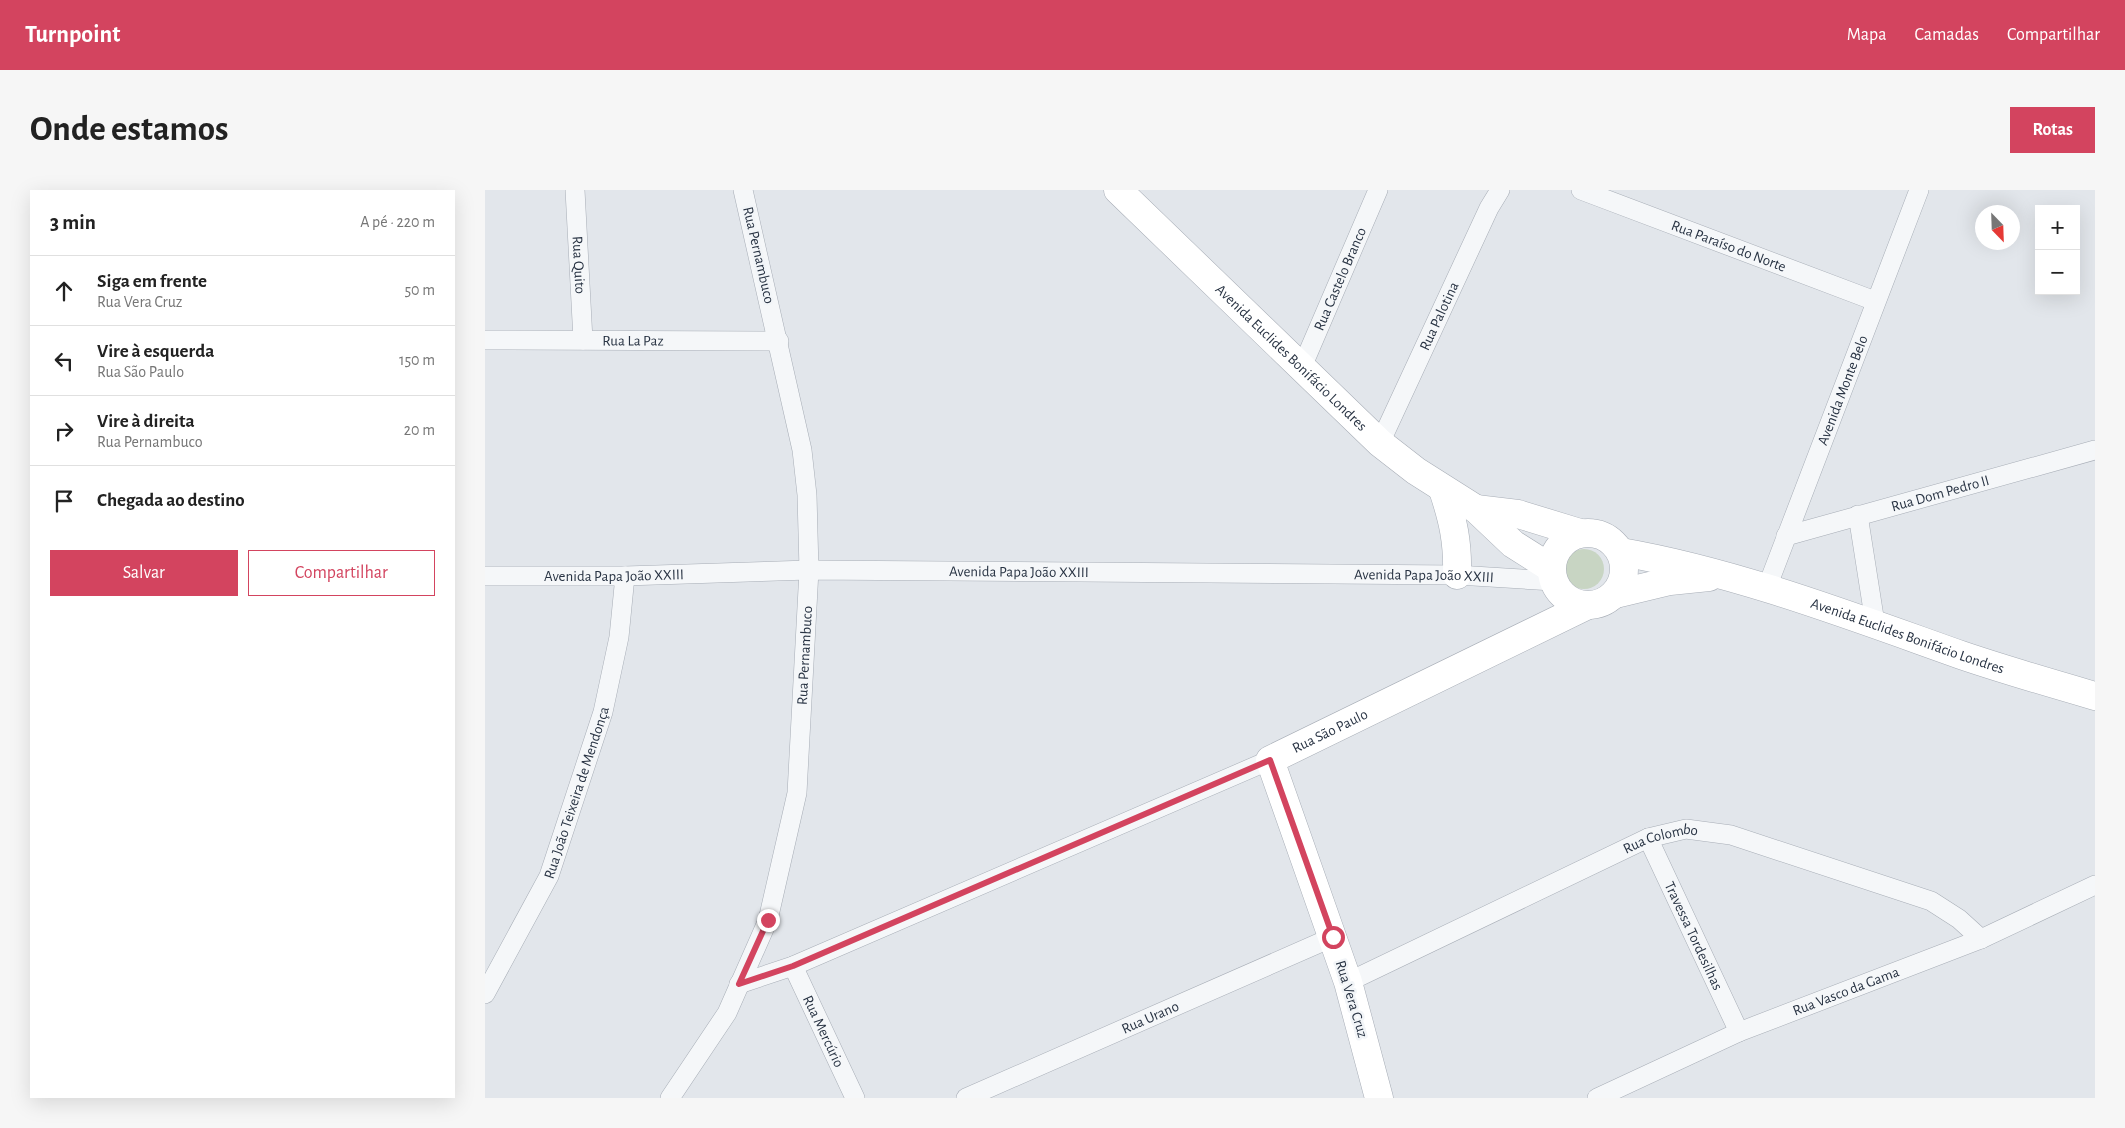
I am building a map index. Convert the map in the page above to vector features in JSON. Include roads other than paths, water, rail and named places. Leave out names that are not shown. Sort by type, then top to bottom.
[{"type":"street","name":"Rua Quito","points":[[575,190],[583,340]]},
{"type":"street","name":"Rua Pernambuco","points":[[670,1098],[727,1013],[768,920],[797,793],[809,570],[807,495],[802,450],[779,341],[743,190]]},
{"type":"street","name":"Avenida Euclides Bonifácio Londres","points":[[1118,190],[1380,443],[1443,490],[1476,509],[1513,544],[1552,575]]},
{"type":"street","name":"Rua Castelo Branco","points":[[1301,368],[1378,190]]},
{"type":"street","name":"Rua Palotina","points":[[1380,443],[1489,208],[1500,190]]},
{"type":"street","name":"Rua Paraíso do Norte","points":[[1581,190],[1875,301]]},
{"type":"street","name":"Avenida Monte Belo","points":[[1766,590],[1919,190]]},
{"type":"street","name":"Rua La Paz","points":[[485,340],[779,341]]},
{"type":"street","name":"Rua Dom Pedro II","points":[[1786,536],[2095,450]]},
{"type":"street","points":[[1443,490],[1455,530],[1458,548],[1457,575]]},
{"type":"street","name":"Avenida Euclides Bonifácio Londres","points":[[1476,509],[1518,514],[1580,533]]},
{"type":"street","points":[[1858,515],[1875,623]]},
{"type":"street","points":[[1580,533],[1604,536],[1613,542],[1621,552],[1625,569],[1622,583],[1616,594],[1602,603],[1586,606],[1574,604],[1564,597],[1552,575],[1553,557],[1560,546],[1580,533]]},
{"type":"street","name":"Avenida Euclides Bonifácio Londres","points":[[1621,552],[1691,565],[1720,576],[1875,623],[1962,655],[2095,696]]},
{"type":"street","name":"Avenida Papa João XXIII","points":[[485,576],[625,576],[809,570],[1552,575]]},
{"type":"street","name":"Rua João Teixeira de Mendonça","points":[[485,994],[549,876],[603,712],[619,637],[625,576]]},
{"type":"street","name":"Avenida Euclides Bonifácio Londres","points":[[1616,594],[1686,578],[1720,576]]},
{"type":"street","name":"Rua São Paulo","points":[[739,984],[793,966],[1270,760],[1586,606]]},
{"type":"street","name":"Rua Vera Cruz","points":[[1270,760],[1348,982],[1378,1097]]},
{"type":"street","name":"Rua Colombo","points":[[1348,982],[1648,838],[1686,829],[1731,835],[1931,901],[1959,919],[1981,939]]},
{"type":"street","name":"Travessa Tordesilhas","points":[[1648,838],[1739,1032]]},
{"type":"street","name":"Rua Vasco da Gama","points":[[1597,1098],[1739,1032],[1981,939],[2095,885]]},
{"type":"street","name":"Rua Urano","points":[[966,1098],[1333,937]]},
{"type":"street","name":"Rua Mercúrio","points":[[793,966],[855,1098]]}]
